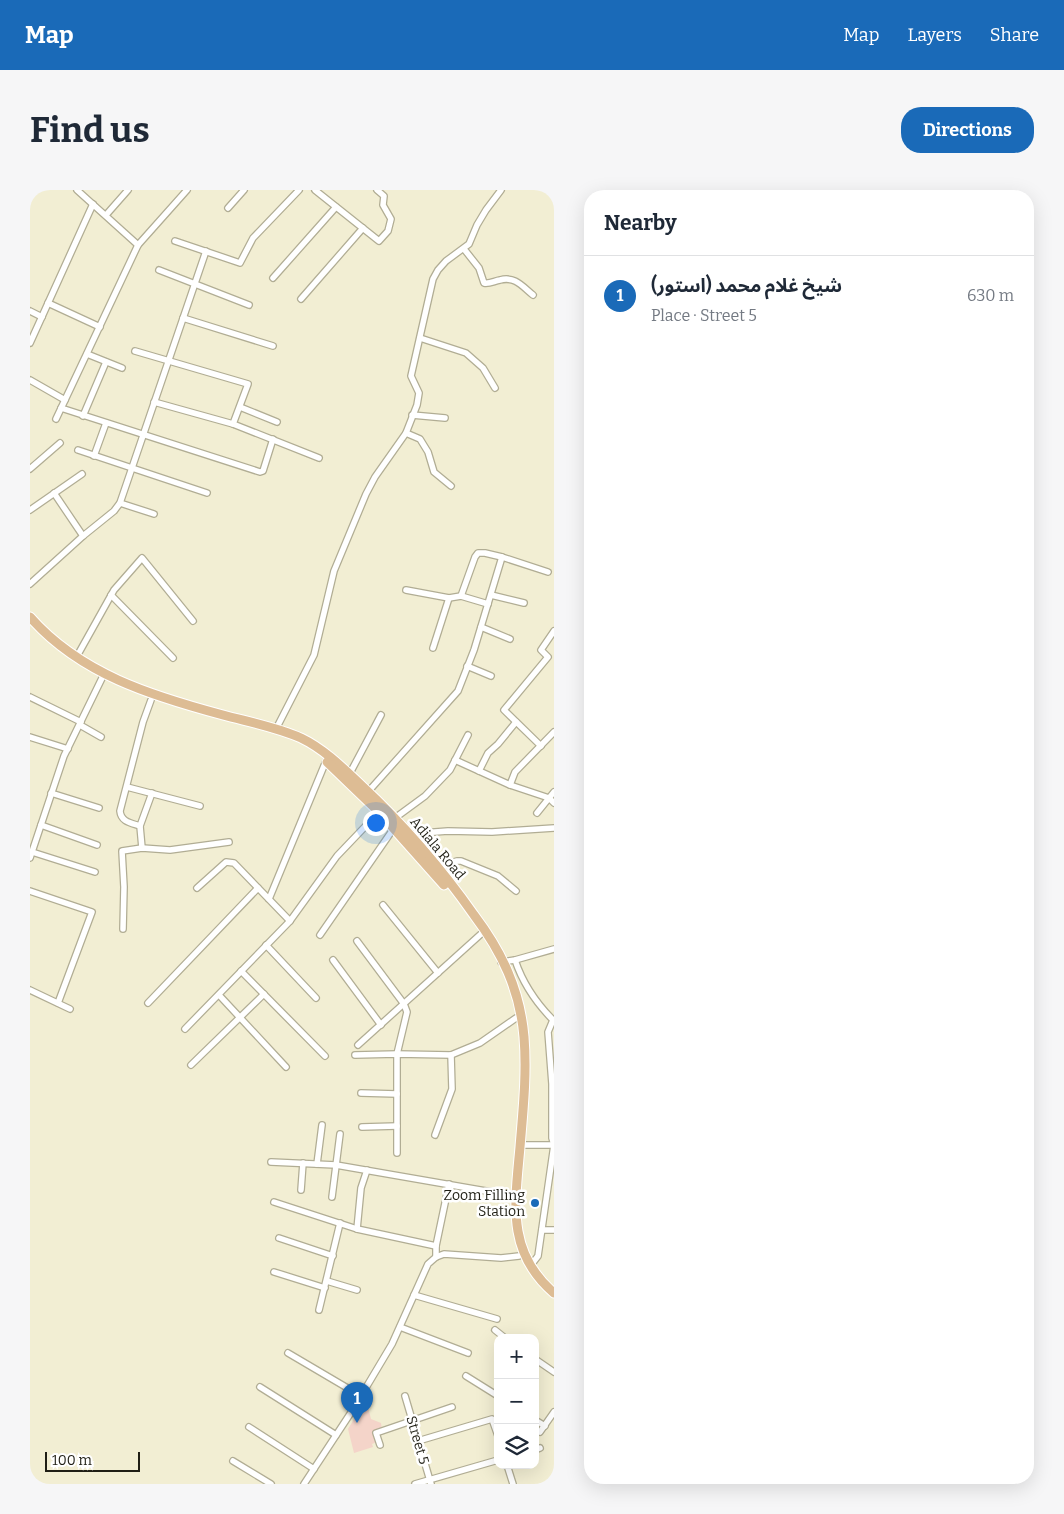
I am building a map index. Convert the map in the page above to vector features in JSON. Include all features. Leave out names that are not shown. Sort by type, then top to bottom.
[{"type":"main road","name":"Adiala Road","points":[[30,617],[55,642],[103,677],[153,694],[276,730],[302,739],[315,746],[366,794],[395,818],[473,913],[494,942],[520,1009],[524,1036],[526,1074],[515,1197],[515,1219],[524,1253],[531,1265],[554,1293]]},
{"type":"main road","name":"Adiala Road","points":[[30,625],[75,664],[151,700],[273,733],[303,746],[348,776]]},
{"type":"main road","name":"Adiala Road","points":[[366,794],[379,812],[448,889],[501,961],[516,1018],[520,1074],[510,1195],[510,1220],[519,1256],[536,1282],[554,1300]]},
{"type":"street","points":[[77,190],[138,245]]},
{"type":"street","points":[[106,216],[128,190]]},
{"type":"street","points":[[56,419],[138,245],[187,190]]},
{"type":"street","points":[[228,208],[244,190]]},
{"type":"street","points":[[175,241],[240,263],[253,238],[299,190]]},
{"type":"street","points":[[315,190],[379,241],[388,231],[391,219],[383,205],[384,196],[377,190]]},
{"type":"street","points":[[276,730],[314,655],[334,571],[366,494],[406,433],[417,405],[420,393],[411,376],[433,279],[446,261],[464,250],[486,210],[501,190]]},
{"type":"street","points":[[30,343],[94,204]]},
{"type":"street","points":[[273,278],[336,206]]},
{"type":"street","points":[[301,299],[363,228]]},
{"type":"street","points":[[464,250],[479,268],[484,283],[488,284],[508,278],[516,280],[533,295]]},
{"type":"street","points":[[30,584],[82,536],[114,511],[120,503],[206,251]]},
{"type":"street","points":[[159,270],[249,305]]},
{"type":"street","points":[[48,303],[100,327]]},
{"type":"street","points":[[30,311],[42,317]]},
{"type":"street","points":[[183,318],[273,346]]},
{"type":"street","points":[[420,338],[466,353],[483,368],[495,388]]},
{"type":"street","points":[[135,351],[248,384],[233,424]]},
{"type":"street","points":[[87,354],[122,368]]},
{"type":"street","points":[[83,416],[106,362]]},
{"type":"street","points":[[30,380],[65,400]]},
{"type":"street","points":[[154,402],[233,424],[319,458]]},
{"type":"street","points":[[240,407],[277,422]]},
{"type":"street","points":[[61,408],[260,472],[273,440]]},
{"type":"street","points":[[412,415],[445,418]]},
{"type":"street","points":[[94,456],[106,423]]},
{"type":"street","points":[[406,433],[420,439],[428,452],[434,472],[451,486]]},
{"type":"street","points":[[30,469],[60,443]]},
{"type":"street","points":[[78,450],[207,493]]},
{"type":"street","points":[[30,510],[82,474]]},
{"type":"street","points":[[54,493],[82,536]]},
{"type":"street","points":[[120,503],[154,514]]},
{"type":"street","points":[[460,596],[475,557],[485,552],[548,572]]},
{"type":"street","points":[[76,658],[111,595],[142,558],[193,621]]},
{"type":"street","points":[[366,794],[458,691],[481,628],[502,558]]},
{"type":"street","points":[[406,590],[449,598],[460,596],[488,604]]},
{"type":"street","points":[[111,595],[173,658]]},
{"type":"street","points":[[491,595],[524,603]]},
{"type":"street","points":[[433,648],[449,598]]},
{"type":"street","points":[[481,628],[510,639]]},
{"type":"street","points":[[541,746],[504,710],[548,657],[541,650],[554,631]]},
{"type":"street","points":[[467,666],[491,676]]},
{"type":"street","points":[[95,872],[31,855],[68,749],[103,677]]},
{"type":"street","points":[[30,697],[81,724],[101,737]]},
{"type":"street","points":[[140,826],[124,820],[120,812],[151,700]]},
{"type":"street","points":[[348,776],[381,716]]},
{"type":"street","points":[[479,771],[488,753],[516,722]]},
{"type":"street","points":[[510,785],[516,772],[554,732]]},
{"type":"street","points":[[395,818],[425,796],[450,770],[468,734]]},
{"type":"street","points":[[30,737],[68,749]]},
{"type":"street","points":[[455,760],[510,785],[552,800]]},
{"type":"street","points":[[269,899],[326,761]]},
{"type":"street","points":[[127,787],[200,806]]},
{"type":"street","points":[[537,813],[552,800],[554,792]]},
{"type":"street","points":[[52,793],[99,808]]},
{"type":"street","points":[[142,848],[140,826],[152,794]]},
{"type":"street","points":[[185,1029],[290,921],[337,856],[379,812]]},
{"type":"street","points":[[41,826],[97,845]]},
{"type":"street","points":[[320,935],[394,828]]},
{"type":"street","points":[[409,834],[554,828]]},
{"type":"street","points":[[123,929],[124,887],[122,851],[142,848],[170,850],[229,842]]},
{"type":"street","points":[[197,888],[226,862],[230,861],[290,921]]},
{"type":"street","points":[[437,867],[461,861],[498,876],[516,891]]},
{"type":"street","points":[[148,1003],[258,888]]},
{"type":"street","points":[[30,891],[92,912],[58,1003]]},
{"type":"street","points":[[383,905],[438,973]]},
{"type":"street","points":[[358,1046],[482,934]]},
{"type":"street","points":[[357,941],[404,1004],[407,1012],[397,1054],[397,1153]]},
{"type":"street","points":[[266,945],[316,998]]},
{"type":"street","points":[[501,961],[515,960],[554,949]]},
{"type":"street","points":[[333,960],[380,1025]]},
{"type":"street","points":[[515,960],[520,974],[536,1002],[550,1014],[553,1020],[548,1032],[551,1055],[552,1138],[554,1146],[538,1256],[531,1265]]},
{"type":"street","points":[[242,971],[325,1056]]},
{"type":"street","points":[[30,990],[70,1009]]},
{"type":"street","points":[[191,1065],[264,994]]},
{"type":"street","points":[[219,995],[286,1067]]},
{"type":"street","points":[[355,1055],[451,1056],[480,1043],[516,1018]]},
{"type":"street","points":[[434,1134],[452,1089],[451,1056]]},
{"type":"street","points":[[361,1093],[397,1094]]},
{"type":"street","points":[[317,1164],[322,1125]]},
{"type":"street","points":[[362,1127],[397,1126]]},
{"type":"street","points":[[332,1197],[340,1134]]},
{"type":"street","points":[[520,1145],[554,1146]]},
{"type":"street","points":[[271,1162],[336,1165],[510,1195]]},
{"type":"street","points":[[301,1190],[303,1163]]},
{"type":"street","points":[[357,1229],[361,1188],[367,1170]]},
{"type":"street","points":[[436,1257],[436,1246],[449,1184]]},
{"type":"street","points":[[274,1202],[357,1229],[436,1246]]},
{"type":"street","points":[[320,1310],[340,1223]]},
{"type":"street","points":[[542,1230],[554,1230]]},
{"type":"street","points":[[280,1238],[333,1256]]},
{"type":"street","points":[[304,1484],[392,1344],[428,1264],[436,1257],[444,1254],[501,1258],[519,1256]]},
{"type":"street","points":[[274,1272],[325,1288]]},
{"type":"street","points":[[327,1281],[357,1290]]},
{"type":"street","points":[[414,1295],[497,1319]]},
{"type":"street","points":[[400,1327],[468,1353]]},
{"type":"street","points":[[495,1330],[500,1334]]},
{"type":"street","points":[[288,1354],[361,1396]]},
{"type":"street","points":[[539,1362],[554,1372]]},
{"type":"street","points":[[466,1376],[494,1394]]},
{"type":"street","points":[[260,1387],[336,1435]]},
{"type":"street","name":"Street 5","points":[[406,1396],[430,1481]]},
{"type":"street","points":[[380,1445],[376,1433],[452,1407]]},
{"type":"street","points":[[540,1432],[554,1412]]},
{"type":"street","points":[[418,1441],[492,1419],[494,1425]]},
{"type":"street","points":[[539,1422],[545,1426]]},
{"type":"street","points":[[249,1427],[314,1469]]},
{"type":"street","points":[[233,1461],[271,1484]]},
{"type":"street","points":[[414,1484],[494,1461]]},
{"type":"street","points":[[508,1469],[513,1484]]},
{"type":"shaded area","points":[[368,1407],[371,1419],[381,1423],[382,1429],[374,1431],[377,1442],[372,1444],[373,1447],[354,1453],[348,1429],[359,1411]]},
{"type":"place","name":"Zoom Filling Station","points":[[535,1203]]},
{"type":"place","name":"شیخ غلام محمد (استور)","points":[[357,1423]]}]
